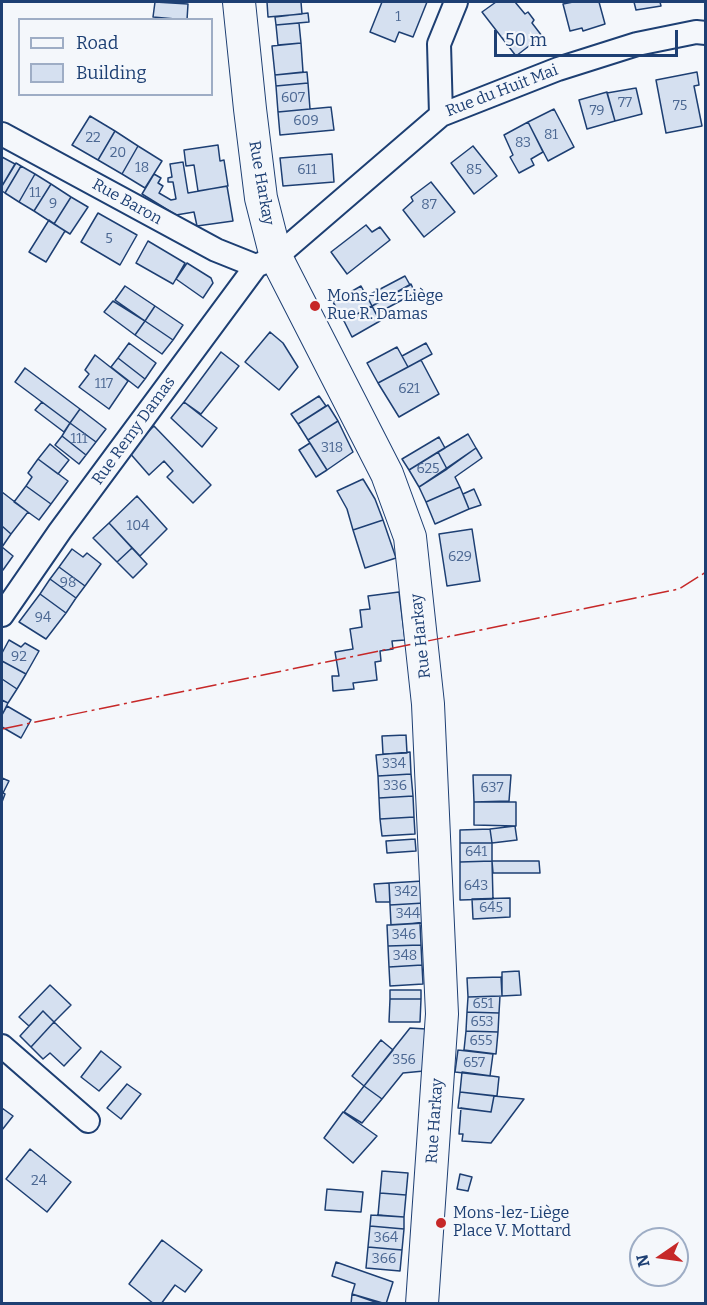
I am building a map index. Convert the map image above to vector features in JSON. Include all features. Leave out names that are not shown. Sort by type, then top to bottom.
[{"type":"street","name":"Rue Harkay","points":[[240,2],[266,261],[387,474],[410,537],[428,704],[442,1014],[422,1304]]},
{"type":"street","points":[[441,114],[439,44],[456,2]]},
{"type":"street","name":"Rue du Huit Mai","points":[[266,261],[441,114],[558,69],[637,44],[696,32],[705,33]]},
{"type":"street","name":"Rue Baron","points":[[2,134],[216,250],[266,261]]},
{"type":"street","name":"Rue Remy Damas","points":[[2,615],[60,531],[266,261]]},
{"type":"street","points":[[2,1046],[88,1121]]},
{"type":"building","points":[[155,2],[188,4],[187,18],[153,17]]},
{"type":"building","points":[[267,2],[301,2],[302,14],[268,17]]},
{"type":"building","points":[[382,2],[427,2],[413,37],[399,32],[395,42],[370,32]]},
{"type":"building","points":[[496,2],[515,2],[525,14],[528,12],[534,20],[532,23],[542,36],[516,56],[482,12]]},
{"type":"building","points":[[599,2],[605,24],[583,31],[582,28],[570,31],[563,4]]},
{"type":"building","points":[[634,2],[660,2],[661,6],[636,10]]},
{"type":"building","points":[[308,13],[309,22],[276,25],[275,17]]},
{"type":"building","points":[[299,23],[301,43],[278,45],[276,25]]},
{"type":"building","points":[[301,43],[303,72],[275,75],[272,46]]},
{"type":"building","points":[[307,72],[308,83],[276,86],[275,75]]},
{"type":"building","points":[[697,72],[699,85],[694,86],[702,126],[666,133],[656,80]]},
{"type":"building","points":[[308,83],[310,109],[278,112],[276,86]]},
{"type":"building","points":[[636,88],[642,114],[615,121],[607,93]]},
{"type":"building","points":[[607,92],[615,121],[587,129],[579,100]]},
{"type":"building","points":[[331,107],[334,130],[280,135],[278,112]]},
{"type":"building","points":[[554,109],[574,147],[548,161],[528,122]]},
{"type":"building","points":[[90,116],[115,131],[98,160],[72,145]]},
{"type":"building","points":[[528,122],[543,152],[531,159],[534,165],[519,173],[510,157],[513,155],[504,135]]},
{"type":"building","points":[[115,131],[138,146],[122,174],[98,160]]},
{"type":"building","points":[[218,145],[220,161],[224,160],[228,186],[198,191],[194,165],[186,166],[184,150]]},
{"type":"building","points":[[138,146],[162,161],[145,188],[122,174]]},
{"type":"building","points":[[473,146],[497,176],[474,194],[451,163]]},
{"type":"building","points":[[332,154],[334,182],[283,186],[280,158]]},
{"type":"building","points":[[2,157],[15,164],[2,186]]},
{"type":"building","points":[[183,162],[188,193],[227,186],[233,221],[197,226],[194,212],[176,215],[142,194],[154,174],[161,178],[158,183],[163,186],[159,193],[171,200],[176,199],[173,182],[168,182],[168,178],[172,177],[170,164]]},
{"type":"building","points":[[16,163],[21,166],[5,193],[2,191],[2,186]]},
{"type":"building","points":[[21,166],[35,174],[19,202],[5,193]]},
{"type":"building","points":[[35,174],[51,184],[34,211],[19,202]]},
{"type":"building","points":[[431,182],[455,212],[424,237],[403,210],[413,201],[411,197]]},
{"type":"building","points":[[51,184],[71,197],[54,224],[34,211]]},
{"type":"building","points":[[71,197],[88,207],[70,234],[54,224]]},
{"type":"building","points":[[98,213],[137,235],[120,265],[81,242]]},
{"type":"building","points":[[49,220],[65,231],[46,262],[29,252]]},
{"type":"building","points":[[366,225],[372,232],[380,227],[390,240],[347,274],[331,252]]},
{"type":"building","points":[[148,241],[185,263],[173,284],[136,263]]},
{"type":"building","points":[[187,263],[211,278],[213,283],[203,298],[176,279]]},
{"type":"building","points":[[405,276],[410,285],[372,306],[367,296]]},
{"type":"building","points":[[411,284],[415,293],[376,314],[372,306]]},
{"type":"building","points":[[125,286],[155,306],[145,321],[115,300]]},
{"type":"building","points":[[361,286],[372,306],[344,321],[333,302]]},
{"type":"building","points":[[113,301],[145,321],[135,335],[104,312]]},
{"type":"building","points":[[155,306],[183,325],[173,340],[145,321]]},
{"type":"building","points":[[372,306],[380,321],[352,337],[344,321]]},
{"type":"building","points":[[145,321],[173,340],[162,354],[135,335]]},
{"type":"building","points":[[270,332],[283,343],[298,367],[279,390],[245,362]]},
{"type":"building","points":[[129,343],[156,363],[145,379],[118,358]]},
{"type":"building","points":[[426,343],[432,354],[408,367],[402,356]]},
{"type":"building","points":[[397,347],[408,367],[378,383],[367,363]]},
{"type":"building","points":[[221,352],[239,366],[201,414],[184,402]]},
{"type":"building","points":[[95,355],[128,381],[109,409],[79,387],[89,374],[85,370]]},
{"type":"building","points":[[118,358],[145,379],[138,388],[111,367]]},
{"type":"building","points":[[421,360],[439,394],[399,417],[378,383]]},
{"type":"building","points":[[25,368],[80,409],[70,423],[15,382]]},
{"type":"building","points":[[319,396],[326,406],[298,424],[291,414]]},
{"type":"building","points":[[42,402],[70,423],[64,432],[35,410]]},
{"type":"building","points":[[184,402],[217,428],[202,447],[171,418]]},
{"type":"building","points":[[328,405],[338,421],[308,440],[298,424]]},
{"type":"building","points":[[80,409],[106,429],[96,442],[70,423]]},
{"type":"building","points":[[338,421],[353,452],[327,470],[308,440]]},
{"type":"building","points":[[70,423],[96,442],[86,455],[62,436]]},
{"type":"building","points":[[154,426],[211,485],[193,503],[167,477],[173,471],[164,461],[149,475],[128,451]]},
{"type":"building","points":[[468,434],[476,448],[447,469],[438,452]]},
{"type":"building","points":[[62,436],[86,455],[79,464],[55,445]]},
{"type":"building","points":[[439,437],[445,448],[409,470],[402,459]]},
{"type":"building","points":[[310,443],[327,470],[316,477],[299,450]]},
{"type":"building","points":[[50,444],[69,460],[58,474],[38,459]]},
{"type":"building","points":[[476,448],[482,458],[455,477],[460,487],[426,502],[419,487]]},
{"type":"building","points":[[438,452],[447,469],[419,487],[409,470]]},
{"type":"building","points":[[38,459],[68,481],[51,504],[26,486],[32,477],[28,473]]},
{"type":"building","points":[[363,479],[375,499],[383,520],[353,530],[347,509],[337,491]]},
{"type":"building","points":[[26,486],[51,504],[39,520],[14,502]]},
{"type":"building","points":[[460,487],[469,509],[435,524],[426,502]]},
{"type":"building","points":[[474,489],[481,505],[469,509],[463,494]]},
{"type":"building","points":[[2,492],[28,512],[11,534],[2,526]]},
{"type":"building","points":[[137,496],[167,529],[140,556],[109,523]]},
{"type":"building","points":[[383,520],[396,558],[365,568],[353,530]]},
{"type":"building","points":[[109,523],[132,548],[117,562],[93,538]]},
{"type":"building","points":[[2,526],[11,534],[2,547]]},
{"type":"building","points":[[472,529],[480,581],[447,586],[439,534]]},
{"type":"building","points":[[2,547],[13,556],[3,570],[2,569]]},
{"type":"building","points":[[132,548],[147,564],[133,578],[117,562]]},
{"type":"building","points":[[72,549],[83,557],[87,553],[101,564],[85,586],[59,567]]},
{"type":"building","points":[[59,567],[85,586],[76,598],[50,579]]},
{"type":"building","points":[[50,579],[76,598],[66,613],[40,594]]},
{"type":"building","points":[[399,592],[405,640],[392,641],[393,649],[380,651],[381,661],[375,662],[377,680],[353,683],[354,689],[333,691],[332,676],[339,676],[335,652],[353,649],[350,629],[362,627],[360,610],[370,609],[368,596]]},
{"type":"building","points":[[40,594],[66,613],[46,639],[19,622]]},
{"type":"building","points":[[9,640],[21,647],[25,643],[39,651],[26,674],[2,661],[2,653]]},
{"type":"building","points":[[2,661],[26,674],[17,689],[2,679]]},
{"type":"building","points":[[2,679],[17,689],[8,703],[2,700]]},
{"type":"building","points":[[2,700],[8,703],[2,715]]},
{"type":"building","points":[[7,706],[31,720],[21,738],[2,727],[2,715]]},
{"type":"building","points":[[406,735],[407,753],[383,754],[382,736]]},
{"type":"building","points":[[410,752],[411,774],[378,776],[376,755]]},
{"type":"building","points":[[411,774],[413,796],[379,798],[378,776]]},
{"type":"building","points":[[473,775],[511,775],[509,801],[474,802]]},
{"type":"building","points":[[2,778],[9,781],[3,793],[5,794],[2,802]]},
{"type":"building","points":[[413,796],[414,817],[380,819],[379,798]]},
{"type":"building","points":[[474,802],[516,802],[516,826],[474,825]]},
{"type":"building","points":[[414,817],[415,834],[382,836],[380,819]]},
{"type":"building","points":[[515,826],[517,840],[492,843],[490,829]]},
{"type":"building","points":[[490,829],[492,843],[460,843],[460,830]]},
{"type":"building","points":[[415,839],[416,851],[387,853],[386,841]]},
{"type":"building","points":[[460,843],[492,843],[492,861],[460,862]]},
{"type":"building","points":[[492,861],[539,861],[540,873],[493,873]]},
{"type":"building","points":[[492,861],[493,899],[460,900],[460,862]]},
{"type":"building","points":[[423,881],[424,903],[390,905],[389,883]]},
{"type":"building","points":[[389,883],[390,902],[376,902],[374,884]]},
{"type":"building","points":[[510,898],[510,917],[473,919],[472,899]]},
{"type":"building","points":[[424,903],[425,923],[391,925],[390,905]]},
{"type":"building","points":[[420,923],[421,945],[388,946],[387,925]]},
{"type":"building","points":[[421,945],[422,965],[389,967],[388,946]]},
{"type":"building","points":[[422,965],[423,984],[390,986],[389,967]]},
{"type":"building","points":[[519,971],[521,995],[502,996],[502,972]]},
{"type":"building","points":[[501,977],[502,996],[468,997],[467,978]]},
{"type":"building","points":[[50,985],[71,1005],[54,1022],[43,1011],[29,1026],[19,1017]]},
{"type":"building","points":[[390,990],[421,990],[421,999],[390,999]]},
{"type":"building","points":[[500,996],[499,1013],[467,1012],[468,997]]},
{"type":"building","points":[[390,999],[421,999],[420,1022],[389,1022]]},
{"type":"building","points":[[43,1011],[54,1022],[31,1047],[20,1036]]},
{"type":"building","points":[[467,1012],[499,1013],[498,1032],[466,1031]]},
{"type":"building","points":[[54,1022],[81,1048],[64,1066],[50,1053],[43,1059],[31,1047]]},
{"type":"building","points":[[410,1028],[426,1029],[424,1071],[403,1073],[382,1099],[364,1086]]},
{"type":"building","points":[[466,1031],[498,1032],[496,1054],[464,1050]]},
{"type":"building","points":[[381,1040],[393,1050],[364,1086],[352,1076]]},
{"type":"building","points":[[458,1050],[493,1054],[490,1076],[455,1072]]},
{"type":"building","points":[[101,1051],[121,1067],[99,1091],[81,1077]]},
{"type":"building","points":[[462,1072],[499,1077],[497,1096],[460,1092]]},
{"type":"building","points":[[127,1084],[141,1094],[121,1119],[107,1108]]},
{"type":"building","points":[[364,1086],[382,1099],[362,1123],[344,1112]]},
{"type":"building","points":[[460,1092],[494,1096],[491,1112],[458,1108]]},
{"type":"building","points":[[494,1096],[524,1099],[491,1143],[462,1141],[463,1134],[459,1134],[461,1108],[491,1112]]},
{"type":"building","points":[[2,1108],[13,1116],[2,1130]]},
{"type":"building","points":[[343,1112],[377,1136],[353,1163],[324,1138]]},
{"type":"building","points":[[30,1149],[71,1182],[47,1212],[6,1179]]},
{"type":"building","points":[[382,1171],[408,1173],[406,1195],[380,1193]]},
{"type":"building","points":[[460,1174],[472,1177],[468,1191],[457,1189]]},
{"type":"building","points":[[327,1189],[363,1192],[361,1212],[325,1210]]},
{"type":"building","points":[[380,1193],[406,1195],[404,1217],[378,1215]]},
{"type":"building","points":[[371,1215],[404,1217],[404,1229],[370,1226]]},
{"type":"building","points":[[370,1226],[404,1229],[402,1250],[368,1247]]},
{"type":"building","points":[[162,1240],[202,1270],[185,1292],[175,1285],[161,1304],[154,1304],[129,1284]]},
{"type":"building","points":[[368,1247],[402,1250],[400,1271],[366,1268]]},
{"type":"building","points":[[336,1262],[393,1282],[386,1304],[352,1294],[355,1284],[332,1276]]},
{"type":"building","points":[[352,1294],[381,1304],[351,1304]]},
{"type":"power","points":[[2,729],[679,589],[706,572]]},
{"type":"place","name":"Mons-lez-Liège Rue R. Damas","points":[[315,306]]},
{"type":"place","name":"Mons-lez-Liège Place V. Mottard","points":[[441,1223]]}]
